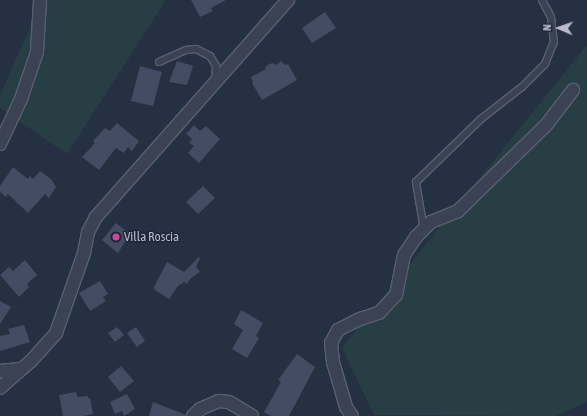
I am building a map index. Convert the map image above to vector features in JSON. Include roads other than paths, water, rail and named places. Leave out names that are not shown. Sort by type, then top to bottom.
[{"type":"street","points":[[0,144],[21,99],[37,52],[40,0]]},
{"type":"street","points":[[0,388],[31,361],[56,333],[84,253],[88,232],[96,217],[288,0]]},
{"type":"street","points":[[352,416],[346,407],[337,379],[331,343],[338,330],[360,318],[379,313],[396,295],[404,256],[424,230],[431,222],[458,211],[547,124],[573,90]]},
{"type":"street","points":[[0,372],[20,369]]},
{"type":"street","points":[[193,416],[200,409],[219,401],[229,402],[252,416]]},
{"type":"lane","points":[[424,230],[416,182],[481,119],[522,87],[545,64],[554,42],[551,17],[542,0]]},
{"type":"lane","points":[[160,62],[186,50],[196,49],[210,56],[216,66],[215,84]]},
{"type":"place","name":"Villa Roscia","points":[[116,237]]}]
